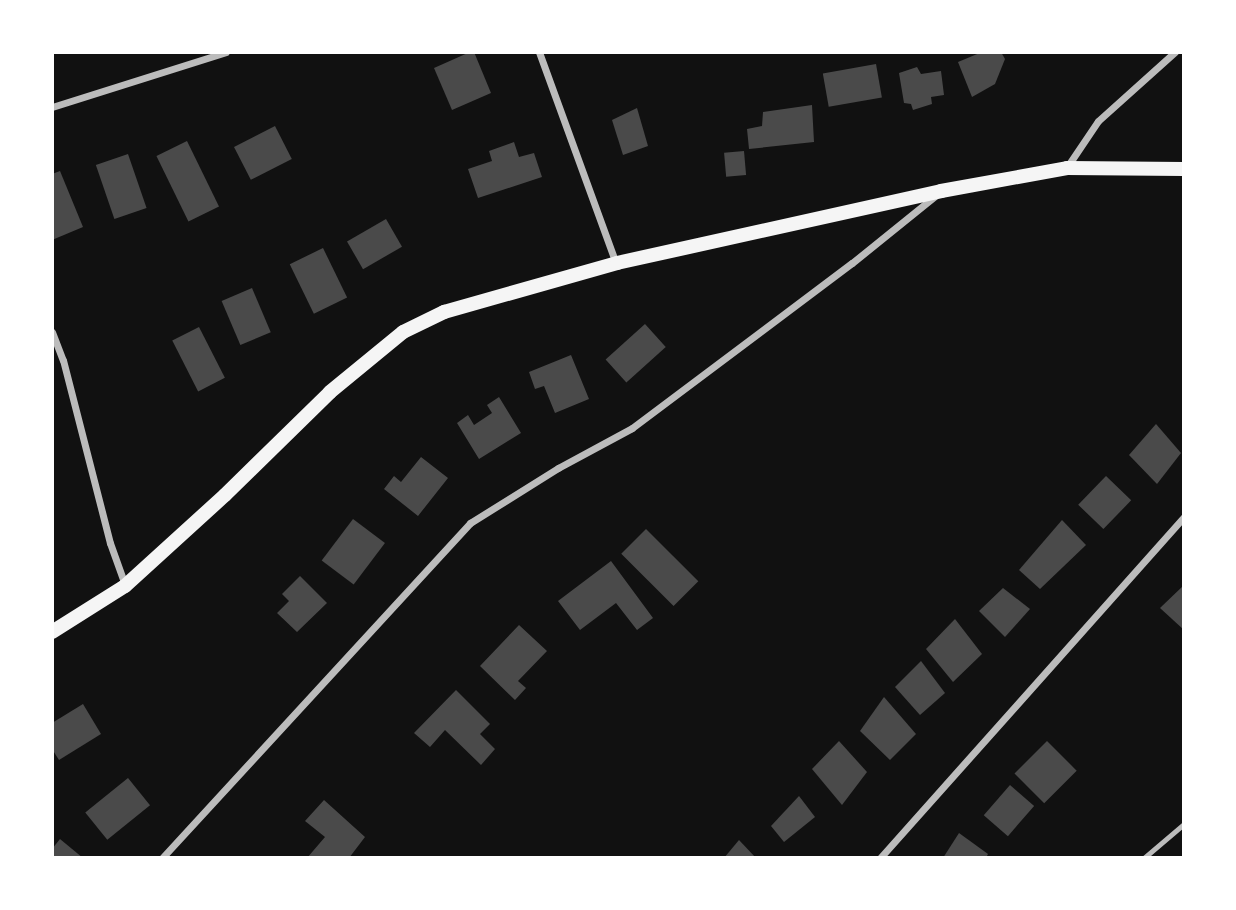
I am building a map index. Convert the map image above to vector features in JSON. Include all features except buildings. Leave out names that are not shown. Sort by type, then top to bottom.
[{"type":"main road","points":[[52,632],[125,586],[225,495],[330,392],[403,332],[444,312],[617,263],[941,191],[1067,168],[1184,169]]},
{"type":"street","points":[[52,107],[226,52]]},
{"type":"street","points":[[539,52],[617,263]]},
{"type":"street","points":[[1067,168],[1098,121],[1175,52]]},
{"type":"street","points":[[162,858],[470,523],[558,468],[632,428],[852,263],[941,191]]},
{"type":"street","points":[[52,332],[63,360],[110,542],[125,586]]},
{"type":"street","points":[[880,858],[1184,517]]},
{"type":"lane","points":[[1144,858],[1184,824]]}]
